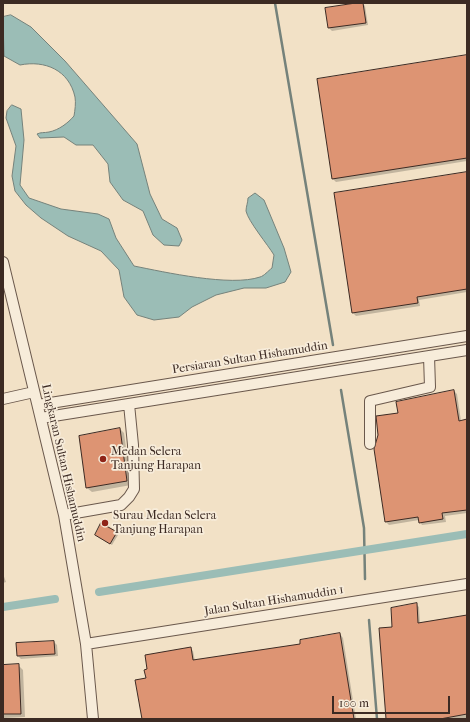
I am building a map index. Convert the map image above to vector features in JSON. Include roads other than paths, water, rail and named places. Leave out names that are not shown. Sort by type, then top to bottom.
[{"type":"street","name":"Lingkaran Sultan Hishamuddin","points":[[3,262],[64,515],[86,644],[93,719]]},
{"type":"street","name":"Persiaran Sultan Hishamuddin","points":[[38,405],[467,336]]},
{"type":"street","points":[[41,418],[467,350]]},
{"type":"street","points":[[370,444],[370,401],[430,387],[429,356]]},
{"type":"street","points":[[200,379],[203,392]]},
{"type":"street","points":[[3,399],[34,392]]},
{"type":"street","points":[[64,515],[121,505],[134,489],[133,445],[129,404]]},
{"type":"street","name":"Jalan Sultan Hishamuddin 1","points":[[86,644],[467,584]]},
{"type":"water","points":[[11,15],[31,27],[65,61],[137,144],[150,194],[162,219],[177,228],[182,240],[179,246],[164,245],[153,235],[143,211],[123,200],[110,182],[108,164],[93,145],[76,145],[64,137],[40,138],[37,134],[56,130],[72,119],[74,116],[75,97],[67,80],[55,69],[38,64],[20,65],[4,56],[3,17]]},
{"type":"water","points":[[12,105],[21,109],[24,140],[20,185],[29,198],[61,209],[98,214],[109,219],[116,238],[134,266],[197,278],[247,280],[260,277],[272,268],[274,255],[254,227],[246,211],[248,198],[255,193],[264,200],[284,248],[291,272],[285,282],[266,288],[244,288],[216,295],[192,307],[179,317],[154,320],[137,315],[124,297],[119,270],[101,251],[68,236],[41,218],[26,205],[15,191],[12,176],[16,146],[6,118],[7,111]]},
{"type":"waterway","points":[[275,3],[333,345]]},
{"type":"waterway","points":[[341,390],[364,528],[365,579]]},
{"type":"waterway","points":[[99,592],[467,534]]},
{"type":"waterway","points":[[3,607],[55,599]]},
{"type":"waterway","points":[[369,620],[377,719]]},
{"type":"place","name":"Medan Selera Tanjung Harapan","points":[[103,459]]},
{"type":"place","name":"Surau Medan Selera Tanjung Harapan","points":[[105,523]]}]
